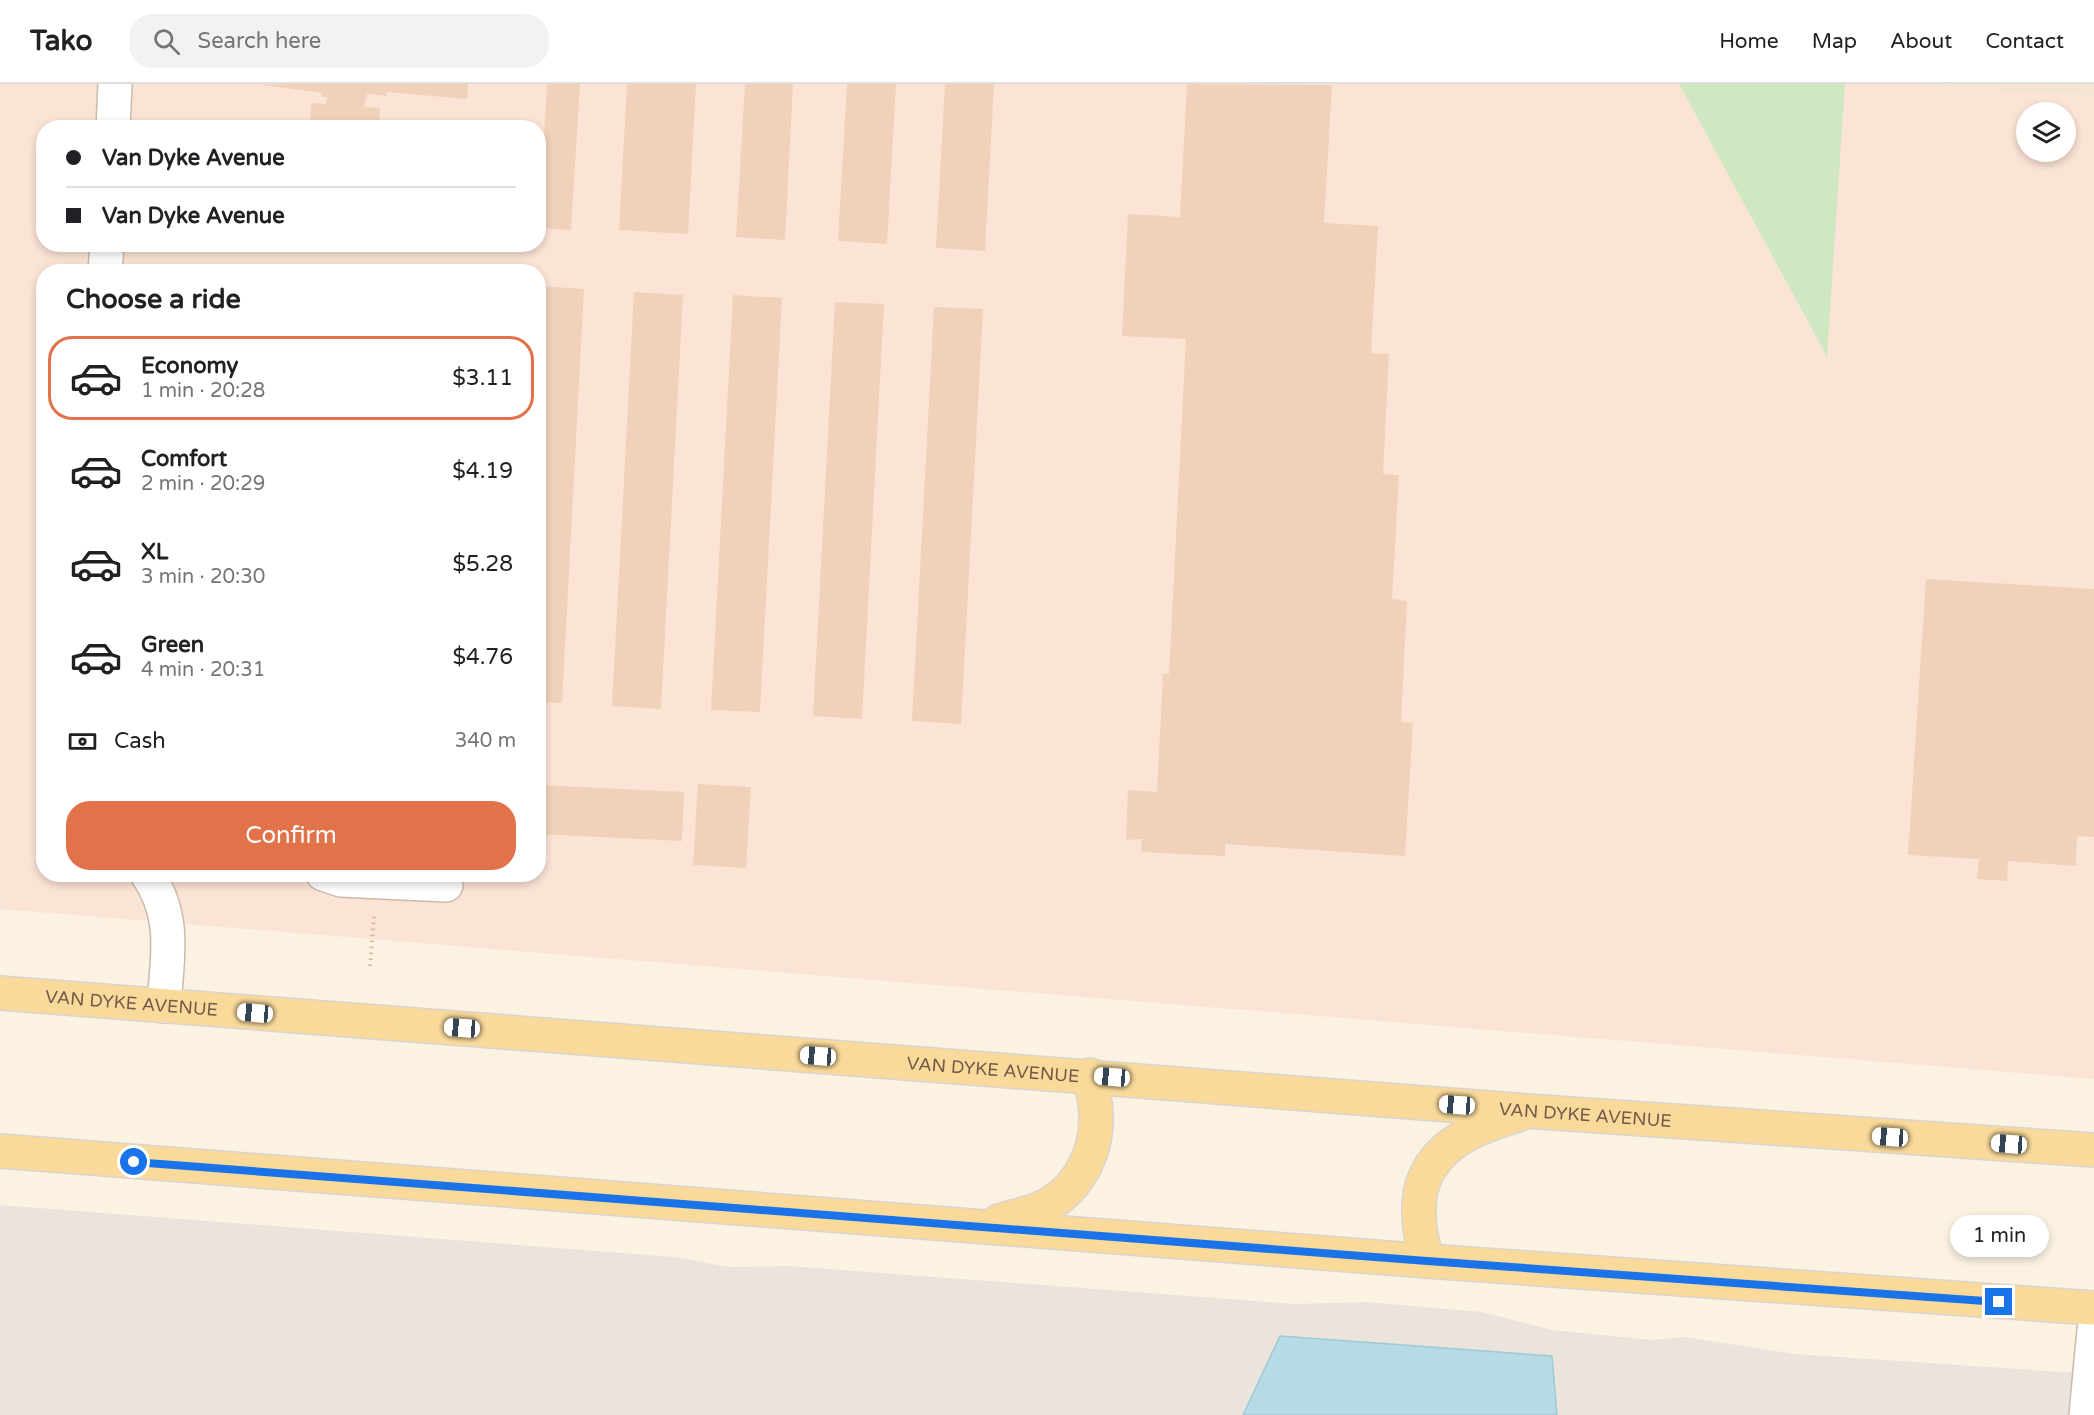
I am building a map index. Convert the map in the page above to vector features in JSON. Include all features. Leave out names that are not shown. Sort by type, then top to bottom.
[{"type":"main road","name":"VAN DYKE AVENUE","points":[[0,993],[1090,1075],[1527,1111],[2094,1150]]},
{"type":"main road","points":[[980,1226],[1040,1208],[1066,1192],[1084,1170],[1093,1146],[1096,1116],[1090,1075]]},
{"type":"main road","points":[[1427,1261],[1418,1228],[1418,1203],[1425,1176],[1442,1154],[1467,1134],[1527,1111]]},
{"type":"main road","points":[[0,1151],[1427,1261],[2094,1308]]},
{"type":"lane","points":[[113,120],[115,84]]},
{"type":"lane","points":[[153,882],[159,891],[169,926],[164,1006]]},
{"type":"lane","points":[[383,882],[446,885]]},
{"type":"lane","points":[[2086,1415],[2094,1330]]},
{"type":"path","points":[[370,966],[375,911]]},
{"type":"shaded area","points":[[0,84],[1679,84],[1826,356],[1845,84],[1914,84],[2094,96],[2094,1079],[0,909]]},
{"type":"shaded area","points":[[1914,84],[2094,84],[2094,96]]},
{"type":"shaded area","points":[[0,1205],[674,1257],[729,1267],[788,1266],[1294,1304],[1366,1302],[1482,1312],[1552,1330],[1652,1340],[1685,1337],[1795,1354],[2062,1372],[2094,1371],[2094,1415],[0,1415]]},
{"type":"green space","points":[[1679,84],[1845,84],[1827,357]]},
{"type":"water","points":[[1280,1336],[1552,1356],[1557,1415],[1243,1415]]},
{"type":"building","points":[[256,84],[468,84],[467,99],[387,92],[386,96],[367,94],[364,107],[380,108],[379,120],[310,120],[311,103],[326,104],[327,97],[322,97],[322,93]]},
{"type":"building","points":[[547,84],[580,84],[571,230],[546,228]]},
{"type":"building","points":[[627,84],[696,84],[688,234],[619,230]]},
{"type":"building","points":[[745,84],[793,84],[785,240],[736,237]]},
{"type":"building","points":[[847,84],[896,84],[887,244],[838,241]]},
{"type":"building","points":[[945,84],[994,84],[985,251],[936,248]]},
{"type":"building","points":[[1187,84],[1332,85],[1324,223],[1378,226],[1371,353],[1389,354],[1383,474],[1399,475],[1392,599],[1407,601],[1401,722],[1413,723],[1405,856],[1225,844],[1225,856],[1141,852],[1142,839],[1126,840],[1128,790],[1157,792],[1163,674],[1169,674],[1186,339],[1122,336],[1128,214],[1180,217]]},
{"type":"building","points":[[546,287],[584,289],[562,703],[546,702]]},
{"type":"building","points":[[634,292],[683,295],[661,709],[612,706]]},
{"type":"building","points":[[733,295],[782,298],[760,712],[711,710]]},
{"type":"building","points":[[835,302],[884,304],[862,719],[813,716]]},
{"type":"building","points":[[934,307],[983,309],[961,724],[912,721]]},
{"type":"building","points":[[1926,579],[2094,589],[2094,837],[2077,836],[2076,866],[2008,861],[2007,881],[1977,879],[1979,859],[1908,855]]},
{"type":"building","points":[[698,784],[751,787],[746,868],[693,865]]},
{"type":"building","points":[[546,785],[684,792],[682,841],[546,834]]},
{"type":"route","points":[[134,1162],[1427,1261],[1999,1302]]}]
